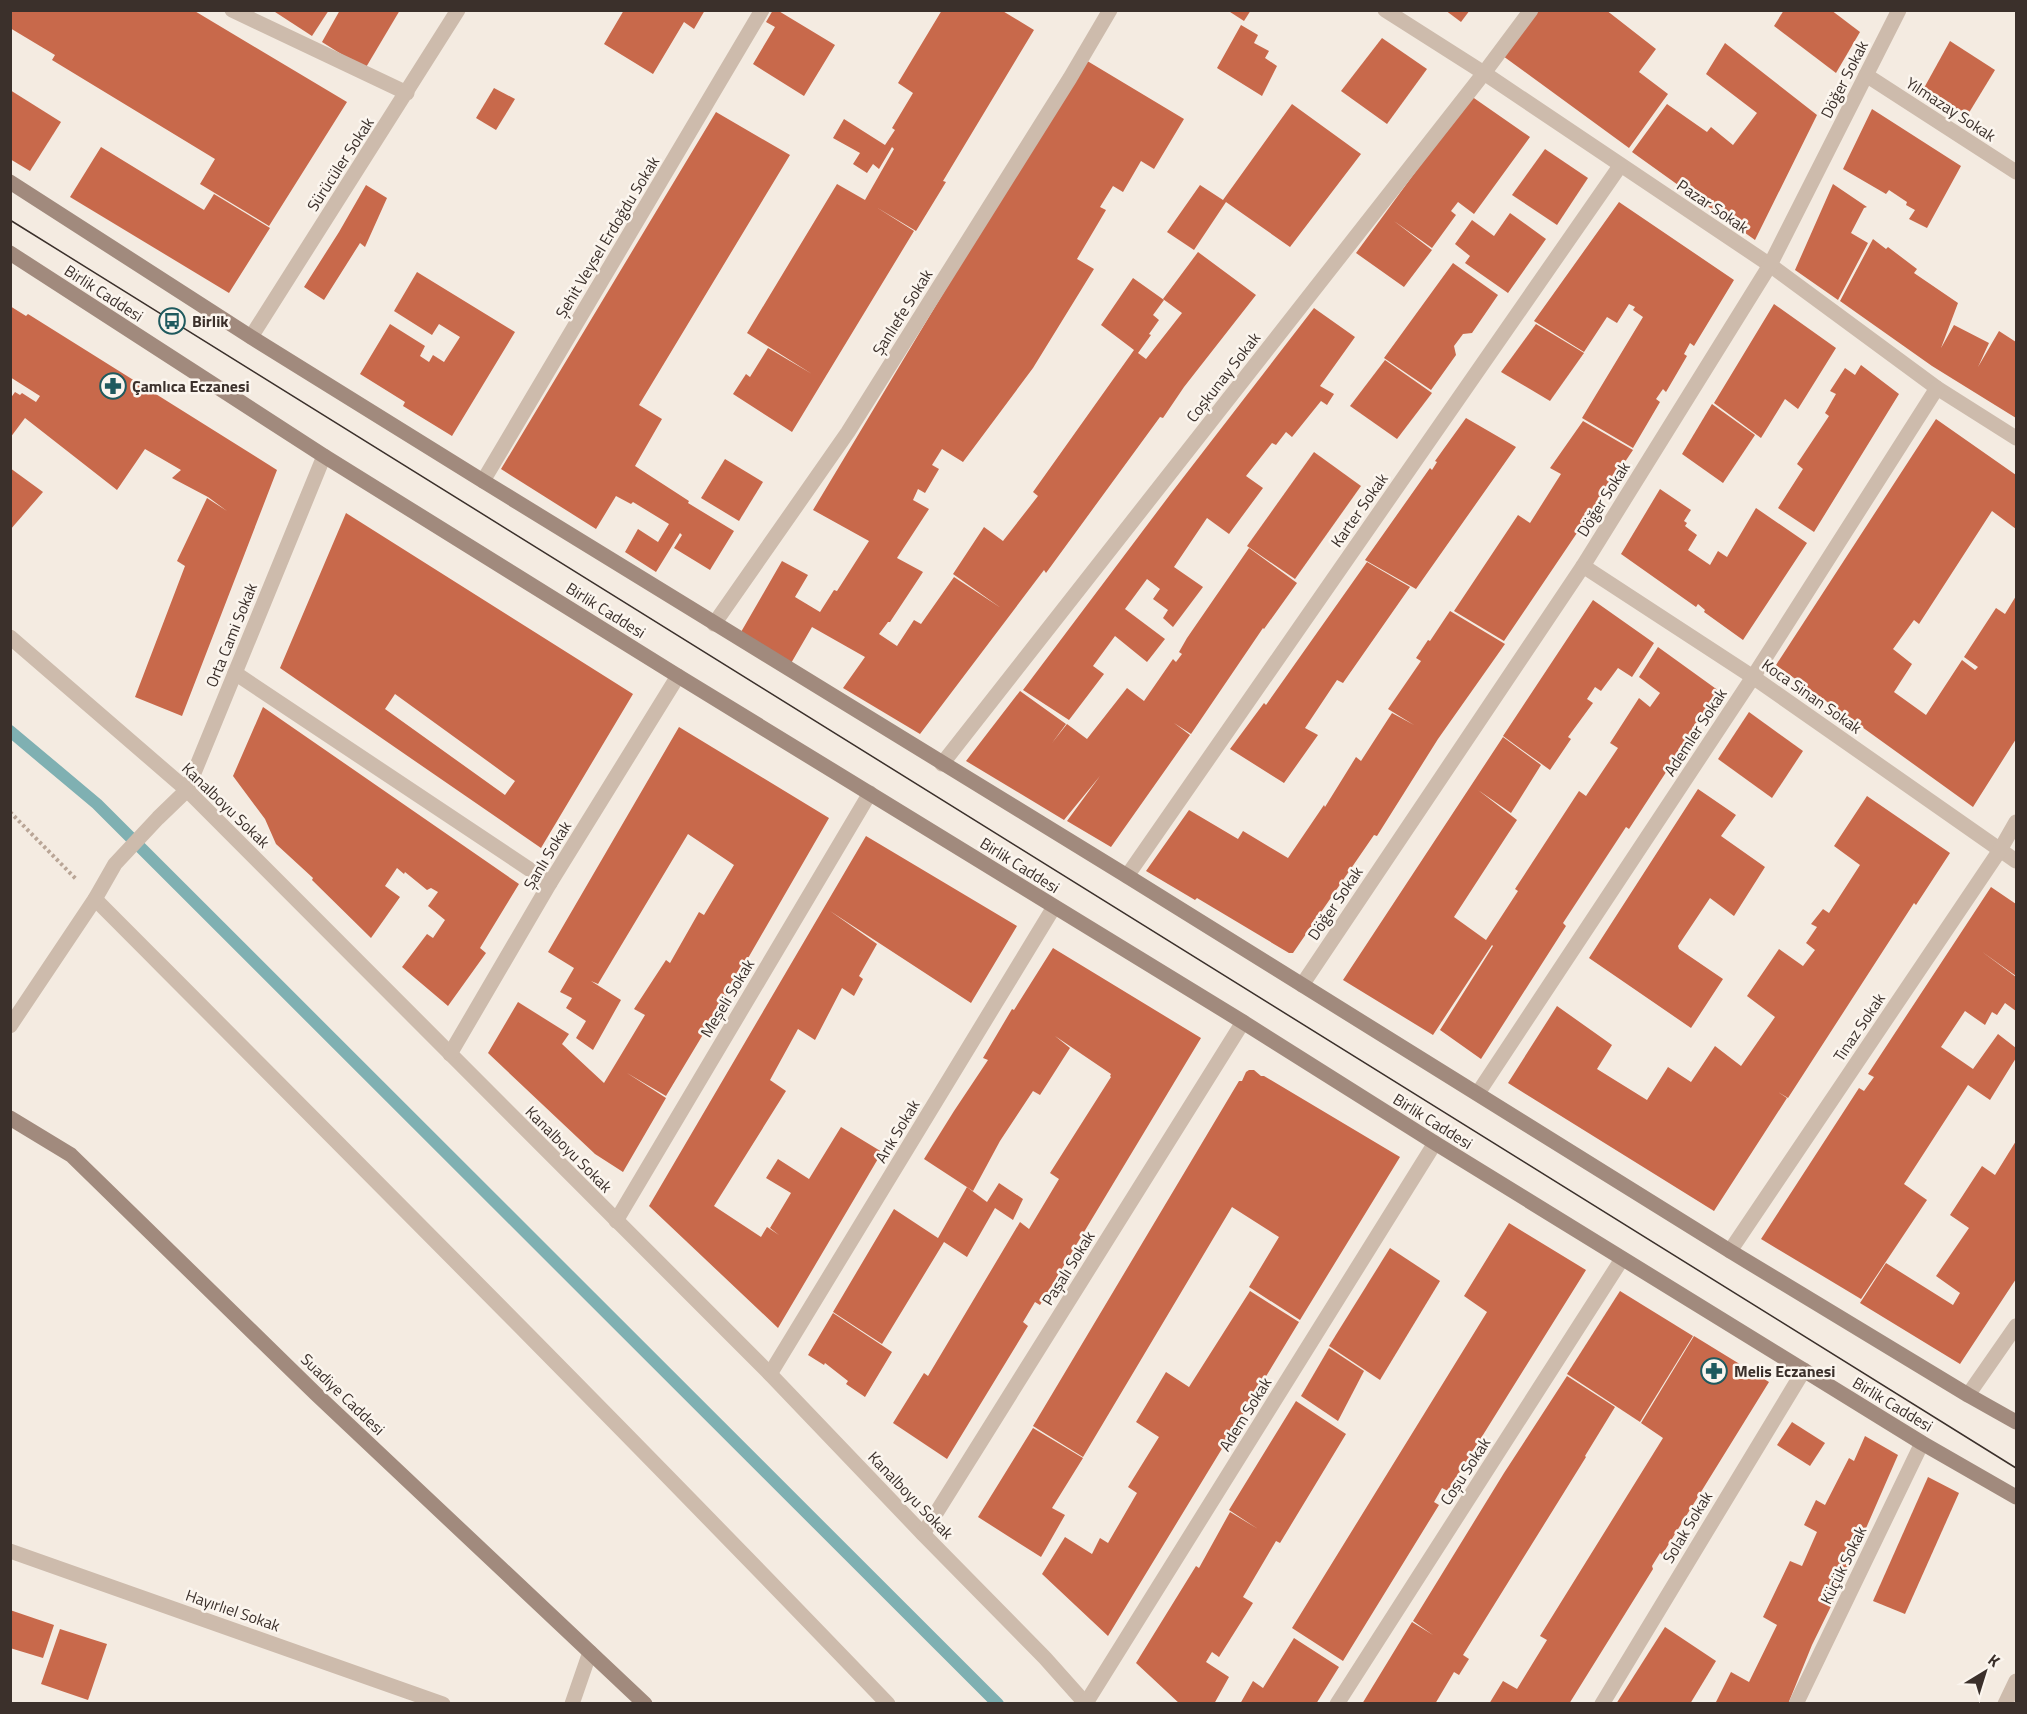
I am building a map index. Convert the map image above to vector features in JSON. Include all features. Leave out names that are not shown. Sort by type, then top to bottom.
[{"type":"main road","points":[[10,182],[251,337],[483,482],[1127,876],[1730,1251],[2016,1422]]},
{"type":"main road","name":"Birlik Caddesi","points":[[10,253],[324,456],[678,676],[1243,1022],[1622,1259],[1922,1443],[2016,1497]]},
{"type":"main road","name":"Suadiye Caddesi","points":[[10,1118],[71,1155],[316,1394],[645,1704]]},
{"type":"street","points":[[232,10],[407,93]]},
{"type":"street","name":"Sürücüler Sokak","points":[[251,337],[458,10]]},
{"type":"street","name":"Şehit Veysel Erdoğdu Sokak","points":[[483,482],[762,10]]},
{"type":"street","name":"Şanlıefe Sokak","points":[[714,624],[848,432],[1070,78],[1110,10]]},
{"type":"street","name":"Pazar Sokak","points":[[1385,10],[1484,73],[1770,265],[1937,388],[2016,438]]},
{"type":"street","name":"Coşkunay Sokak","points":[[942,764],[1531,10]]},
{"type":"street","name":"Döğer Sokak","points":[[1302,985],[1583,566],[1770,265],[1899,10]]},
{"type":"street","name":"Yılmazay Sokak","points":[[1866,75],[2016,172]]},
{"type":"street","name":"Karter Sokak","points":[[1127,876],[1620,166]]},
{"type":"street","name":"Ademler Sokak","points":[[1478,1093],[1753,677],[1937,388]]},
{"type":"street","name":"Orta Cami Sokak","points":[[10,1026],[95,899],[115,864],[188,790],[324,456]]},
{"type":"street","name":"Koca Sinan Sokak","points":[[1583,566],[1753,677],[2016,861]]},
{"type":"street","name":"Kanalboyu Sokak","points":[[10,637],[188,790],[771,1374],[1086,1703]]},
{"type":"street","points":[[235,673],[550,883]]},
{"type":"street","name":"Şanlı Sokak","points":[[450,1054],[550,883],[678,676]]},
{"type":"street","name":"Meşeli Sokak","points":[[616,1221],[870,793]]},
{"type":"street","name":"Tınaz Sokak","points":[[1730,1251],[2000,850],[2016,822]]},
{"type":"street","points":[[95,899],[453,1259],[888,1704]]},
{"type":"street","name":"Arık Sokak","points":[[771,1374],[1054,907]]},
{"type":"street","name":"Paşalı Sokak","points":[[923,1534],[1243,1022]]},
{"type":"street","name":"Adem Sokak","points":[[1086,1703],[1435,1143]]},
{"type":"street","name":"Coşu Sokak","points":[[1337,1704],[1622,1259]]},
{"type":"street","points":[[1968,1395],[2016,1326]]},
{"type":"street","name":"Solak Sokak","points":[[1602,1704],[1804,1370]]},
{"type":"street","name":"Küçük Sokak","points":[[1796,1704],[1922,1443]]},
{"type":"street","name":"Hayırlıel Sokak","points":[[10,1551],[443,1704]]},
{"type":"street","points":[[572,1704],[590,1652]]},
{"type":"street","points":[[2005,1704],[2016,1681]]},
{"type":"path","points":[[10,812],[95,899]]},
{"type":"building","points":[[10,10],[193,10],[347,102],[269,226],[200,184],[215,159],[52,60],[55,55],[10,28]]},
{"type":"building","points":[[272,10],[329,10],[312,36]]},
{"type":"building","points":[[340,10],[400,10],[365,69],[322,42]]},
{"type":"building","points":[[624,10],[705,10],[694,29],[684,22],[653,74],[604,44]]},
{"type":"building","points":[[773,10],[777,10],[835,45],[804,96],[753,64],[775,27],[766,22]]},
{"type":"building","points":[[942,10],[1001,10],[1034,30],[943,181],[946,182],[916,231],[876,207],[914,231],[792,432],[733,394],[746,374],[750,377],[768,348],[812,374],[747,333],[837,184],[865,200],[894,149],[892,147],[879,169],[873,164],[867,173],[853,164],[860,153],[833,138],[844,119],[885,145],[895,130],[892,128],[913,93],[898,83]]},
{"type":"building","points":[[1227,10],[1251,10],[1244,21]]},
{"type":"building","points":[[1445,10],[1470,10],[1461,22]]},
{"type":"building","points":[[1538,10],[1606,10],[1656,49],[1639,72],[1668,94],[1629,148],[1503,56]]},
{"type":"building","points":[[1784,10],[1831,10],[1860,32],[1836,73],[1774,26]]},
{"type":"building","points":[[1241,25],[1258,35],[1254,43],[1269,51],[1265,58],[1277,66],[1262,96],[1217,68]]},
{"type":"building","points":[[1382,38],[1427,69],[1387,124],[1341,91]]},
{"type":"building","points":[[1950,41],[1995,70],[1967,116],[1924,88]]},
{"type":"building","points":[[1725,43],[1817,115],[1755,240],[1632,152],[1667,104],[1707,132],[1711,127],[1733,145],[1757,113],[1706,74]]},
{"type":"building","points":[[1084,59],[1184,119],[1154,169],[1141,161],[1123,192],[1113,186],[1100,207],[1106,210],[1077,259],[1094,269],[1033,368],[963,462],[942,449],[932,465],[939,469],[925,493],[918,489],[913,500],[929,509],[897,558],[923,572],[890,622],[879,634],[897,646],[914,620],[921,624],[954,577],[1001,608],[953,574],[984,527],[1003,541],[1038,496],[1033,492],[1134,350],[1101,325],[1133,278],[1164,300],[1153,315],[1159,320],[1138,353],[1146,359],[1182,313],[1163,299],[1198,252],[1256,295],[1184,387],[1163,418],[1160,417],[1046,573],[1044,570],[920,734],[843,688],[865,657],[812,627],[790,665],[741,632],[782,561],[808,575],[795,597],[820,612],[834,590],[837,591],[869,541],[813,510]]},
{"type":"building","points":[[494,88],[515,99],[496,130],[476,118]]},
{"type":"building","points":[[10,90],[61,122],[30,171],[10,159]]},
{"type":"building","points":[[1471,96],[1530,137],[1474,214],[1458,202],[1451,211],[1456,215],[1432,248],[1394,221],[1432,250],[1404,287],[1356,253]]},
{"type":"building","points":[[1292,104],[1361,154],[1290,247],[1226,202],[1194,250],[1167,232],[1200,185],[1223,200]]},
{"type":"building","points":[[1872,109],[1961,166],[1927,228],[1909,219],[1915,210],[1906,205],[1907,202],[1889,190],[1886,194],[1843,169]]},
{"type":"building","points":[[716,112],[790,155],[639,405],[662,419],[635,466],[689,501],[688,503],[734,531],[710,570],[674,548],[682,535],[680,533],[656,572],[625,552],[638,529],[658,542],[669,524],[633,502],[631,504],[616,496],[596,529],[501,469]]},
{"type":"building","points":[[101,147],[204,210],[214,194],[270,228],[229,293],[70,197]]},
{"type":"building","points":[[1545,149],[1588,178],[1557,225],[1512,195]]},
{"type":"building","points":[[1833,184],[1867,207],[1864,208],[1851,233],[1868,243],[1838,300],[1795,270]]},
{"type":"building","points":[[366,185],[387,198],[365,247],[360,243],[324,300],[304,287]]},
{"type":"building","points":[[1619,202],[1734,280],[1694,346],[1690,343],[1684,354],[1687,356],[1666,392],[1663,389],[1656,399],[1660,402],[1633,448],[1582,418],[1643,317],[1633,310],[1635,307],[1629,304],[1617,323],[1607,317],[1584,352],[1534,321]]},
{"type":"building","points":[[1510,213],[1546,239],[1508,293],[1465,263],[1470,256],[1455,244],[1472,220],[1494,236]]},
{"type":"building","points":[[1873,239],[1886,249],[1888,247],[1917,269],[1914,273],[1958,303],[1941,348],[1954,325],[1989,343],[1978,367],[1999,331],[2016,342],[2016,418],[1932,366],[1840,301]]},
{"type":"building","points":[[1453,263],[1498,295],[1472,333],[1463,334],[1454,346],[1456,355],[1431,390],[1384,358]]},
{"type":"building","points":[[417,272],[515,332],[452,436],[403,406],[405,402],[360,374],[390,324],[425,346],[420,356],[429,362],[433,355],[444,362],[460,337],[439,324],[432,335],[394,311]]},
{"type":"building","points":[[1774,304],[1836,348],[1798,409],[1785,399],[1761,438],[1714,403]]},
{"type":"building","points":[[10,306],[26,316],[28,314],[277,470],[182,716],[135,697],[185,566],[177,561],[207,498],[227,511],[208,497],[172,478],[181,470],[145,449],[117,490],[25,418],[10,438],[10,399],[15,392],[20,395],[22,393],[36,402],[40,396],[10,377]]},
{"type":"building","points":[[1314,308],[1355,337],[1320,386],[1334,394],[1327,405],[1321,401],[1292,437],[1286,432],[1276,445],[1272,443],[1246,476],[1263,488],[1229,534],[1207,518],[1174,567],[1203,587],[1173,627],[1163,618],[1168,610],[1153,599],[1160,589],[1147,579],[1125,609],[1165,639],[1147,662],[1115,636],[1093,666],[1104,674],[1069,720],[1023,690],[1172,492]]},
{"type":"building","points":[[1536,324],[1584,353],[1550,401],[1501,372]]},
{"type":"building","points":[[1385,360],[1432,393],[1397,439],[1350,406]]},
{"type":"building","points":[[1861,365],[1899,394],[1814,532],[1778,508],[1803,469],[1797,464],[1829,416],[1825,413],[1836,394],[1830,391],[1845,368],[1855,375]]},
{"type":"building","points":[[1712,404],[1755,435],[1723,483],[1682,454]]},
{"type":"building","points":[[1466,418],[1516,447],[1416,589],[1365,560],[1430,468],[1432,470],[1437,462],[1435,461]]},
{"type":"building","points":[[1936,419],[2016,475],[2016,529],[1992,511],[1919,624],[1914,620],[1893,649],[1912,664],[1894,692],[1926,715],[1962,660],[1975,670],[1978,667],[1964,657],[1996,608],[2005,614],[2016,596],[2016,739],[1973,807],[1776,665]]},
{"type":"building","points":[[1583,421],[1633,450],[1504,641],[1454,611],[1518,515],[1530,523],[1561,474],[1550,468]]},
{"type":"building","points":[[1314,452],[1361,486],[1295,579],[1247,546]]},
{"type":"building","points":[[725,459],[763,482],[739,521],[701,498]]},
{"type":"building","points":[[10,468],[43,492],[10,530]]},
{"type":"building","points":[[1660,489],[1691,510],[1684,521],[1687,523],[1685,526],[1697,535],[1688,550],[1710,565],[1718,551],[1727,557],[1756,508],[1807,543],[1743,640],[1704,612],[1705,610],[1698,604],[1696,607],[1621,554]]},
{"type":"building","points":[[346,513],[633,694],[541,848],[280,668]],"holes":[[[395,694],[515,781],[505,795],[385,709]]]},
{"type":"building","points":[[1249,548],[1297,583],[1263,628],[1191,734],[1174,723],[1190,735],[1111,847],[1067,821],[1100,776],[1064,820],[966,761],[1020,691],[1066,724],[1052,743],[1067,724],[1087,739],[1127,688],[1144,701],[1173,659],[1176,662],[1182,654],[1179,652],[1187,638]]},
{"type":"building","points":[[1367,562],[1410,587],[1343,683],[1337,680],[1305,728],[1318,735],[1284,783],[1230,749],[1264,703],[1266,705]]},
{"type":"building","points":[[1593,600],[1654,643],[1632,677],[1618,668],[1601,691],[1595,687],[1587,699],[1593,703],[1568,737],[1571,739],[1550,770],[1503,736]]},
{"type":"building","points":[[1450,611],[1505,644],[1438,739],[1377,836],[1374,835],[1293,953],[1289,953],[1197,898],[1195,900],[1146,871],[1189,810],[1238,839],[1243,831],[1288,858],[1324,805],[1325,807],[1356,757],[1361,761],[1392,713],[1414,725],[1388,709],[1421,661],[1416,658]]},
{"type":"building","points":[[1658,647],[1719,691],[1629,829],[1626,827],[1563,923],[1566,926],[1481,1059],[1440,1030],[1492,945],[1433,1035],[1343,980],[1503,737],[1541,765],[1511,813],[1478,790],[1517,820],[1454,917],[1486,940],[1518,891],[1515,889],[1579,791],[1586,796],[1618,748],[1610,743],[1639,698],[1650,707],[1660,693],[1639,677]]},
{"type":"building","points":[[263,707],[519,884],[480,948],[486,953],[448,1006],[402,967],[427,934],[433,938],[445,920],[428,906],[438,892],[431,888],[427,890],[397,868],[385,886],[400,897],[371,938],[312,880],[313,878],[276,844],[265,819],[233,776]]},
{"type":"building","points":[[1749,712],[1803,751],[1772,798],[1718,759]]},
{"type":"building","points":[[679,727],[829,818],[666,1096],[627,1073],[666,1098],[623,1172],[595,1154],[488,1053],[518,1002],[569,1034],[562,1044],[604,1083],[645,1015],[634,1009],[666,960],[670,963],[699,912],[704,915],[734,865],[688,834],[598,984],[591,981],[621,1000],[593,1050],[576,1038],[586,1021],[566,1008],[572,998],[560,992],[574,968],[548,952]]},
{"type":"building","points":[[1698,789],[1736,815],[1721,836],[1765,867],[1734,916],[1710,898],[1678,946],[1679,949],[1723,979],[1691,1028],[1589,958]]},
{"type":"building","points":[[1867,796],[1950,853],[1916,905],[1914,903],[1788,1098],[1778,1092],[1787,1098],[1714,1211],[1508,1083],[1557,1006],[1612,1045],[1597,1069],[1647,1100],[1668,1067],[1691,1082],[1715,1046],[1741,1066],[1775,1017],[1747,996],[1779,949],[1803,966],[1815,950],[1806,943],[1817,927],[1811,924],[1823,909],[1829,913],[1860,865],[1834,846]]},
{"type":"building","points":[[866,836],[1017,926],[971,1003],[830,911],[877,944],[859,976],[863,979],[854,996],[842,988],[815,1040],[798,1029],[770,1080],[786,1091],[714,1206],[761,1237],[767,1227],[779,1235],[770,1228],[791,1193],[766,1178],[778,1159],[809,1179],[841,1127],[882,1152],[778,1328],[649,1206]]},
{"type":"building","points":[[1991,887],[2016,904],[2016,976],[1981,951],[2016,977],[2016,1011],[2005,1003],[1997,1015],[1992,1012],[1985,1025],[1965,1011],[1941,1047],[1973,1069],[1998,1034],[2016,1048],[2016,1058],[1990,1100],[1968,1085],[1904,1184],[1927,1200],[1861,1299],[1761,1239],[1859,1088],[1864,1091],[1874,1077],[1868,1074]]},
{"type":"building","points":[[1053,948],[1201,1038],[1040,1305],[1035,1302],[1023,1322],[1028,1326],[947,1459],[893,1423],[924,1373],[928,1376],[1020,1222],[1029,1229],[1059,1179],[1050,1173],[1111,1074],[1055,1036],[1070,1048],[1040,1095],[1033,1091],[1000,1141],[973,1191],[924,1159],[988,1060],[983,1058],[1012,1009],[1014,1010]]},
{"type":"building","points":[[1249,1070],[1254,1070],[1400,1157],[1300,1320],[1249,1287],[1279,1237],[1232,1207],[1083,1457],[1033,1426],[1239,1081],[1242,1081]]},
{"type":"building","points":[[2016,1141],[2016,1279],[1960,1364],[1860,1303],[1886,1263],[1953,1305],[1960,1293],[1936,1276],[1969,1228],[1950,1215],[1982,1166],[1995,1175]]},
{"type":"building","points":[[999,1183],[1023,1199],[1013,1220],[995,1208],[967,1257],[944,1242],[882,1344],[833,1312],[894,1209],[938,1238],[967,1187],[987,1202]]},
{"type":"building","points":[[1509,1223],[1586,1270],[1448,1491],[1442,1488],[1434,1502],[1439,1505],[1343,1661],[1292,1628],[1487,1312],[1464,1296]]},
{"type":"building","points":[[1390,1248],[1440,1281],[1380,1380],[1329,1346]]},
{"type":"building","points":[[1250,1291],[1299,1322],[1108,1636],[1042,1574],[1065,1537],[1092,1554],[1100,1538],[1108,1543],[1137,1493],[1128,1487],[1159,1437],[1136,1422],[1166,1372],[1189,1387]]},
{"type":"building","points":[[1620,1291],[1693,1336],[1640,1422],[1567,1374]]},
{"type":"building","points":[[833,1313],[892,1352],[865,1397],[846,1384],[848,1381],[825,1363],[824,1365],[808,1355]]},
{"type":"building","points":[[1694,1336],[1769,1382],[1662,1555],[1660,1553],[1652,1566],[1653,1569],[1569,1704],[1489,1704],[1503,1681],[1517,1689],[1547,1640],[1540,1636],[1663,1438],[1641,1423]]},
{"type":"building","points":[[1329,1348],[1364,1371],[1338,1421],[1301,1396]]},
{"type":"building","points":[[1567,1376],[1615,1407],[1463,1655],[1469,1659],[1459,1675],[1454,1672],[1435,1704],[1362,1704],[1412,1622],[1433,1635],[1413,1621]]},
{"type":"building","points":[[1296,1401],[1346,1434],[1280,1543],[1276,1541],[1243,1597],[1253,1603],[1219,1657],[1212,1652],[1206,1662],[1229,1677],[1214,1704],[1180,1704],[1136,1663],[1196,1566],[1199,1568],[1230,1512],[1258,1529],[1229,1510]]},
{"type":"building","points":[[1792,1422],[1825,1443],[1810,1466],[1777,1445]]},
{"type":"building","points":[[1033,1428],[1083,1458],[1052,1508],[1065,1515],[1041,1557],[978,1517]]},
{"type":"building","points":[[1865,1436],[1898,1455],[1839,1590],[1812,1645],[1788,1704],[1715,1704],[1731,1672],[1749,1682],[1777,1625],[1763,1617],[1790,1561],[1802,1566],[1817,1532],[1804,1525],[1816,1500],[1825,1505],[1849,1458],[1854,1461]]},
{"type":"building","points":[[1928,1477],[1959,1493],[1905,1614],[1873,1601]]},
{"type":"building","points":[[10,1610],[54,1625],[43,1658],[10,1648]]},
{"type":"building","points":[[1665,1627],[1716,1661],[1690,1704],[1616,1704]]},
{"type":"building","points":[[60,1629],[107,1644],[88,1700],[41,1684]]},
{"type":"building","points":[[1294,1638],[1339,1667],[1316,1704],[1240,1704],[1253,1681],[1263,1688]]},
{"type":"waterway","points":[[10,731],[97,804],[998,1704]]},
{"type":"tram line","points":[[10,220],[2016,1468]]},
{"type":"place","name":"Birlik","points":[[172,321]]},
{"type":"place","name":"Çamlıca Eczanesi","points":[[113,386]]},
{"type":"place","name":"Melis Eczanesi","points":[[1714,1371]]}]
